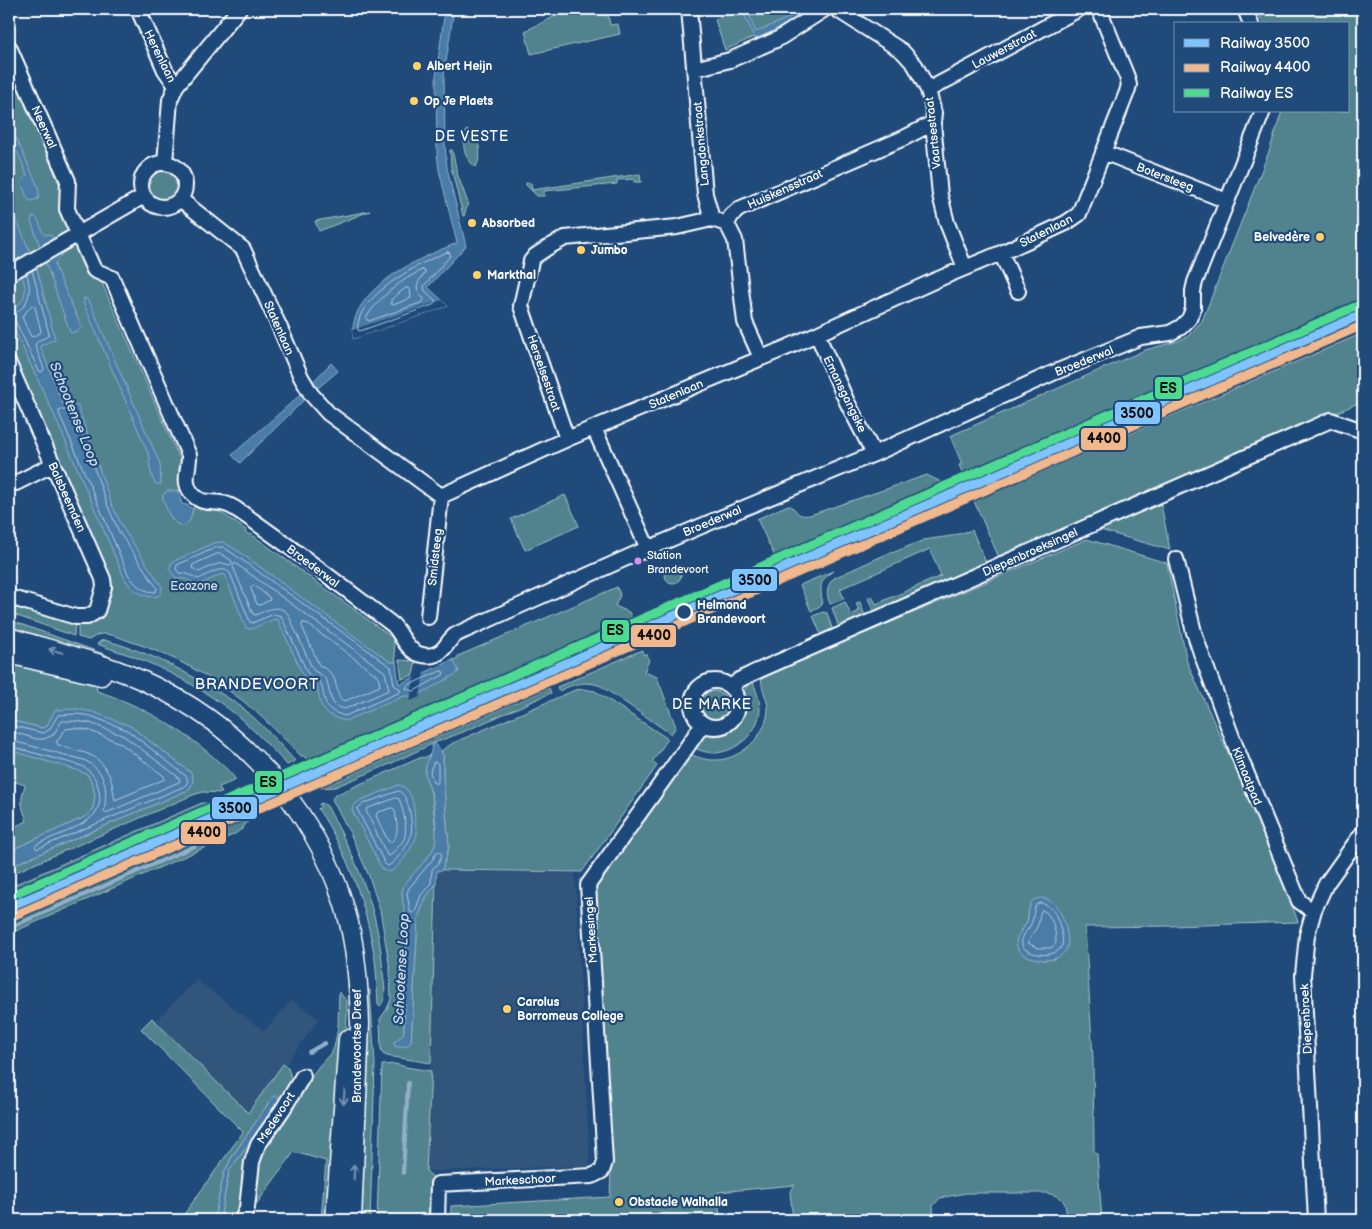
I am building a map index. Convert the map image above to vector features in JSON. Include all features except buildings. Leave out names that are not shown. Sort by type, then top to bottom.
[{"type":"main road","name":"Brandevoortse Dreef","points":[[9,637],[112,668],[154,686],[188,705],[225,731],[254,757],[286,795],[312,834],[330,870],[340,897],[355,954],[360,1024],[352,1220]]},
{"type":"main road","name":"Brandevoortse Dreef","points":[[9,654],[108,678],[134,688],[169,706],[202,727],[232,751],[256,775],[292,822],[320,873],[333,908],[342,942],[347,978],[349,1020],[335,1220]]},
{"type":"street","name":"Herenlaan","points":[[138,9],[165,70],[176,86],[170,100],[165,163]]},
{"type":"street","points":[[176,86],[239,9]]},
{"type":"street","name":"Langdonkstraat","points":[[689,9],[705,194],[712,219]]},
{"type":"street","points":[[694,69],[730,60],[778,39],[825,9]]},
{"type":"street","name":"Vaartsestraat","points":[[836,9],[902,51],[915,65],[928,90],[934,113],[933,123],[940,195],[947,223],[965,268]]},
{"type":"street","name":"Lauwerstraat","points":[[928,90],[1079,9]]},
{"type":"street","name":"Statenlaan","points":[[180,200],[243,249],[308,391],[328,413],[441,496],[567,439],[817,334],[1066,223],[1078,214],[1128,92],[1129,84],[1127,77],[1099,9]]},
{"type":"street","points":[[1245,9],[1250,22]]},
{"type":"street","name":"Neerwal","points":[[9,47],[68,181],[67,209],[78,234]]},
{"type":"street","name":"Broederwal","points":[[78,234],[94,270],[112,278],[116,287],[188,455],[189,461],[186,478],[187,486],[191,493],[200,500],[209,503],[228,504],[255,522],[393,625],[400,633],[406,645],[414,652],[423,656],[441,652],[454,636],[468,629],[752,504],[874,454],[1053,373],[1141,337],[1170,333],[1182,327],[1189,319],[1193,309],[1195,282],[1263,112]]},
{"type":"street","name":"Huiskensstraat","points":[[727,224],[731,216],[739,209],[897,141],[933,123]]},
{"type":"street","name":"Botersteeg","points":[[1103,152],[1227,201]]},
{"type":"street","points":[[158,163],[165,163],[178,169],[184,177],[185,189],[180,200],[175,204],[161,207],[154,205],[144,196],[141,182],[147,170],[158,163]]},
{"type":"street","points":[[13,272],[144,196]]},
{"type":"street","points":[[712,219],[727,224],[735,240],[745,322],[760,358]]},
{"type":"street","name":"Herselsestraat","points":[[567,439],[521,306],[531,261],[535,256],[565,238],[677,228],[712,219]]},
{"type":"street","points":[[1001,253],[1018,291]]},
{"type":"street","name":"Emansgangske","points":[[817,334],[847,402],[874,454]]},
{"type":"street","name":"Balsbeemden","points":[[9,364],[103,579],[104,587],[97,611],[87,617],[76,617],[9,597]]},
{"type":"street","name":"Diepenbroeksingel","points":[[731,688],[739,680],[762,669],[1331,420],[1363,431]]},
{"type":"street","points":[[594,428],[648,549]]},
{"type":"street","points":[[9,484],[16,483],[52,465]]},
{"type":"street","name":"Smidsteeg","points":[[428,617],[441,496]]},
{"type":"street","name":"Klimaatpad","points":[[1176,558],[1194,632],[1235,745],[1299,901],[1314,910]]},
{"type":"street","points":[[713,681],[725,684],[731,688],[738,702],[734,717],[722,726],[709,727],[703,725],[696,719],[693,712],[691,706],[692,699],[697,690],[707,683],[713,681]]},
{"type":"street","name":"Markesingel","points":[[602,1171],[605,1162],[588,885],[703,725]]},
{"type":"street","name":"Diepenbroek","points":[[1316,1220],[1303,975],[1307,935],[1314,910],[1326,884],[1363,832]]},
{"type":"street","name":"Medevoort","points":[[242,1220],[247,1208],[252,1162],[258,1145],[303,1076]]},
{"type":"street","name":"Markeschoor","points":[[437,1220],[438,1184],[592,1176],[602,1171]]},
{"type":"shaded area","points":[[249,794],[263,811],[9,922],[9,896],[211,808],[212,810]]},
{"type":"shaded area","name":"Carolus Borromeus College","points":[[438,871],[575,873],[590,1166],[426,1171]]},
{"type":"shaded area","points":[[197,980],[264,1031],[292,1000],[319,1019],[247,1118],[152,1024]]},
{"type":"green space","points":[[570,9],[607,9],[610,25],[618,24],[620,34],[531,54],[525,31]]},
{"type":"green space","points":[[731,9],[811,9],[725,50],[715,20]]},
{"type":"green space","points":[[1257,9],[1363,9],[1363,303],[965,478],[959,465],[962,464],[950,436],[1145,350],[1187,337],[1202,321],[1270,149],[1282,112],[1350,112],[1350,22],[1262,22]]},
{"type":"green space","name":"Ecozone","points":[[9,66],[101,282],[182,464],[178,479],[181,490],[176,491],[178,503],[192,511],[195,506],[205,510],[219,511],[246,530],[245,532],[251,534],[393,638],[396,662],[393,662],[398,687],[454,662],[453,660],[458,658],[458,656],[617,587],[620,595],[615,606],[629,612],[633,621],[312,764],[304,756],[301,756],[243,701],[217,682],[189,666],[159,652],[113,635],[101,634],[89,640],[78,637],[78,624],[87,624],[99,618],[110,584],[9,356]]},
{"type":"green space","points":[[467,130],[475,138],[479,147],[480,152],[476,167],[468,159],[464,150]]},
{"type":"green space","points":[[450,150],[452,150],[458,176],[468,203],[464,216],[451,167]]},
{"type":"green space","points":[[163,171],[174,176],[179,187],[174,198],[163,203],[152,198],[147,187],[152,176]]},
{"type":"green space","points":[[640,174],[641,182],[634,182],[634,179],[617,180],[617,184],[544,191],[544,196],[537,196],[526,185],[526,183],[531,183],[532,190]]},
{"type":"green space","points":[[370,211],[319,231],[315,221]]},
{"type":"green space","points":[[1363,333],[1363,401],[1000,560],[974,501]]},
{"type":"green space","points":[[927,475],[949,486],[776,559],[757,519],[788,505],[799,514],[810,515]]},
{"type":"green space","points":[[565,495],[579,526],[525,550],[511,519]]},
{"type":"green space","points":[[1160,499],[1170,550],[1093,528]]},
{"type":"green space","points":[[972,530],[987,565],[877,612],[873,610],[868,598],[872,596],[876,604],[941,576],[930,549],[840,589],[844,599],[830,604],[827,590],[834,578],[891,552],[924,540],[951,536]]},
{"type":"green space","points":[[1087,539],[1167,563],[1187,662],[1265,835],[1298,922],[1085,927],[1093,1059],[1094,1151],[1097,1154],[1102,1220],[1067,1220],[1063,1201],[1047,1193],[966,1193],[940,1198],[933,1206],[934,1220],[793,1220],[790,1192],[795,1185],[718,1192],[720,1220],[451,1220],[451,1206],[610,1197],[611,1171],[594,886],[688,753],[707,759],[724,759],[743,751],[758,737],[767,718],[768,708],[761,678],[762,674],[865,629],[866,633]],"holes":[[[1053,903],[1064,923],[1067,946],[1055,959],[1042,960],[1020,931],[1027,923],[1029,910]]]},
{"type":"green space","points":[[673,567],[681,575],[673,583],[665,575]]},
{"type":"green space","points":[[833,571],[824,579],[821,586],[822,605],[811,611],[800,585]]},
{"type":"green space","points":[[845,602],[851,615],[859,611],[856,603],[860,602],[865,616],[841,628],[838,625],[832,608]]},
{"type":"green space","points":[[9,603],[75,623],[74,636],[9,613]]},
{"type":"green space","points":[[823,612],[827,613],[833,631],[822,637],[813,616]]},
{"type":"green space","points":[[9,620],[107,655],[107,657],[9,635]]},
{"type":"green space","points":[[104,640],[160,660],[228,698],[257,721],[295,761],[287,765],[241,719],[206,693],[153,665],[97,644]]},
{"type":"green space","points":[[642,650],[644,655],[647,654],[649,660],[644,672],[657,677],[676,727],[671,734],[601,686],[590,683],[579,684],[559,691],[557,687]]},
{"type":"green space","points":[[9,657],[96,684],[97,691],[146,711],[193,740],[227,769],[236,780],[219,787],[222,793],[203,792],[193,795],[9,875],[9,867],[188,790],[193,780],[191,773],[130,726],[42,728],[9,720]]},
{"type":"green space","points":[[399,660],[416,661],[413,675],[402,679]]},
{"type":"green space","points":[[752,679],[760,709],[756,725],[746,739],[732,749],[716,753],[701,751],[693,747],[701,738],[725,734],[734,729],[742,717],[744,691]]},
{"type":"green space","points":[[549,688],[551,693],[390,764],[335,787],[318,788],[330,784]]},
{"type":"green space","points":[[575,690],[595,691],[668,739],[652,762],[657,766],[582,872],[442,870],[449,847],[443,755],[441,751],[453,743]]},
{"type":"green space","points":[[714,691],[725,695],[729,706],[725,717],[714,721],[703,717],[699,706],[703,695]]},
{"type":"green space","points":[[9,750],[80,770],[88,775],[93,785],[95,796],[93,808],[89,814],[9,851],[9,829],[27,821],[22,803],[25,785],[9,780]]},
{"type":"green space","points":[[430,755],[425,773],[432,797],[437,838],[429,856],[405,885],[402,892],[407,926],[404,1030],[403,1035],[394,1042],[411,1041],[418,918],[426,897],[436,884],[431,1063],[387,1056],[383,1054],[381,1049],[380,1019],[391,999],[390,969],[380,910],[369,876],[332,799],[335,795]]},
{"type":"green space","points":[[202,803],[228,803],[212,810],[211,808],[9,896],[9,887]]},
{"type":"green space","points":[[322,803],[327,806],[357,866],[377,928],[385,986],[384,999],[380,1006],[378,1005],[376,966],[367,920],[347,862],[318,809],[321,807],[319,804]]},
{"type":"green space","points":[[261,812],[233,835],[9,934],[9,922]]},
{"type":"green space","points":[[369,990],[375,1064],[370,1220],[356,1220],[363,1000]]},
{"type":"green space","points":[[339,992],[347,1001],[347,1016],[333,1220],[321,1220],[326,1161],[294,1152],[245,1220],[263,1143],[334,1048],[338,1028]]},
{"type":"green space","points":[[152,1018],[248,1113],[283,1064],[288,1068],[293,1084],[248,1171],[237,1220],[220,1220],[229,1171],[278,1103],[279,1098],[276,1096],[272,1098],[232,1157],[224,1173],[214,1220],[180,1220],[243,1132],[141,1029]]},
{"type":"green space","points":[[395,1064],[431,1071],[426,1171],[434,1178],[433,1220],[377,1220],[382,1065]]},
{"type":"water","points":[[445,9],[454,9],[444,75],[447,168],[466,246],[428,287],[448,306],[353,339],[354,321],[361,305],[373,291],[388,278],[406,267],[457,243],[439,170],[437,153],[436,76]]},
{"type":"water","points":[[742,9],[747,9],[756,32],[804,9],[813,9],[790,23],[755,39]]},
{"type":"water","points":[[9,122],[38,187],[38,199],[30,201],[27,198],[22,184],[27,175],[18,153],[9,149]]},
{"type":"water","points":[[34,216],[45,235],[49,234],[54,239],[61,255],[55,263],[55,267],[82,328],[72,333],[70,332],[31,221]]},
{"type":"water","points":[[18,223],[37,269],[55,339],[40,346],[63,404],[67,406],[76,405],[78,407],[111,503],[124,530],[162,587],[158,596],[144,595],[131,587],[124,577],[52,410],[9,318],[11,311],[21,301],[25,293],[22,275],[9,254],[9,225]]},
{"type":"water","points":[[84,298],[90,303],[160,464],[161,484],[156,484],[152,477],[149,462],[151,460],[84,304]]},
{"type":"water","points":[[331,363],[338,371],[304,400],[240,463],[232,455],[300,395]]},
{"type":"water","points":[[167,491],[178,491],[182,504],[193,509],[190,520],[186,525],[177,524],[171,517],[163,498]]},
{"type":"water","points":[[223,542],[390,662],[396,662],[399,684],[453,660],[459,671],[411,699],[410,696],[404,696],[345,721],[331,715],[321,705],[317,685],[304,677],[278,620],[275,619],[251,629],[246,628],[225,575],[222,574],[196,586],[188,580],[177,579],[169,569],[172,562],[214,543]]},
{"type":"water","points":[[76,709],[93,712],[130,726],[191,773],[192,784],[188,790],[9,867],[9,851],[83,818],[93,808],[95,796],[93,785],[88,775],[9,750],[9,720],[42,728],[46,727],[55,710]]},
{"type":"water","points":[[435,743],[443,755],[449,847],[442,870],[437,871],[436,884],[426,897],[418,918],[411,1041],[408,1045],[399,1047],[395,1046],[394,1042],[403,1035],[404,1030],[407,952],[407,923],[402,893],[407,882],[428,857],[435,844],[434,805],[425,773],[432,744]]},
{"type":"water","points":[[399,785],[404,787],[410,795],[417,834],[411,848],[396,868],[392,871],[387,871],[382,869],[352,810],[353,806],[361,800]]},
{"type":"water","points":[[1041,898],[1049,900],[1056,905],[1062,916],[1068,942],[1062,955],[1048,960],[1025,955],[1019,951],[1016,945],[1017,938],[1027,922],[1031,903]]},
{"type":"water","points":[[275,1096],[279,1097],[278,1103],[229,1171],[220,1220],[214,1220],[224,1173],[232,1157]]},
{"type":"pier","points":[[442,300],[448,306],[353,339],[352,330]]},
{"type":"pier","points":[[424,672],[420,697],[410,701],[414,676]]},
{"type":"waterway","points":[[9,928],[195,846]]},
{"type":"waterway","name":"Schootense Loop","points":[[309,1052],[325,1043]]},
{"type":"waterway","points":[[403,1173],[408,1083]]},
{"type":"rail line","name":"ES","points":[[9,896],[1359,305]]},
{"type":"rail line","name":"3500","points":[[9,907],[1363,314]]},
{"type":"rail line","name":"4400","points":[[13,916],[1363,325]]},
{"type":"place","name":"Albert Heijn","points":[[417,66]]},
{"type":"place","name":"Op Je Plaets","points":[[414,101]]},
{"type":"place","name":"Absorbed","points":[[472,223]]},
{"type":"place","name":"Belvedère","points":[[1320,237]]},
{"type":"place","name":"Jumbo","points":[[581,250]]},
{"type":"place","name":"Markthal","points":[[477,275]]},
{"type":"place","name":"Station Brandevoort","points":[[638,561]]},
{"type":"place","name":"Helmond Brandevoort","points":[[684,612]]},
{"type":"place","name":"Carolus Borromeus College","points":[[507,1009]]},
{"type":"place","name":"Obstacle Walhalla","points":[[619,1202]]},
{"type":"district","name":"DE VESTE","points":[[472,136]]},
{"type":"district","name":"BRANDEVOORT","points":[[257,684]]},
{"type":"district","name":"DE MARKE","points":[[712,704]]}]
